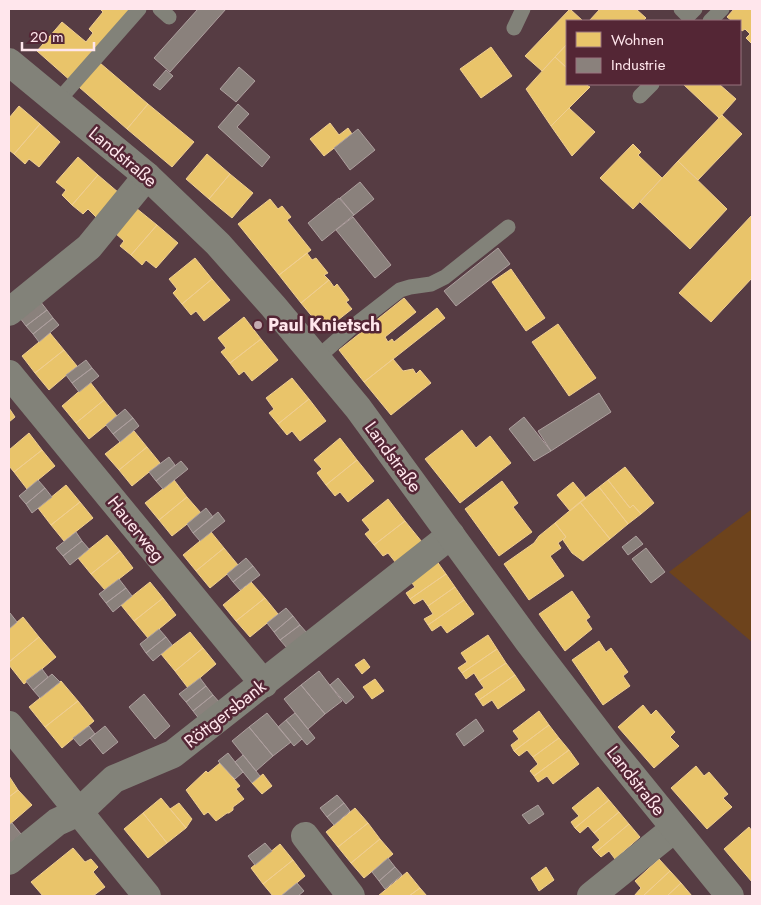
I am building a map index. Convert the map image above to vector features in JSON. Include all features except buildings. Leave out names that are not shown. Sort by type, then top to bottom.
[{"type":"street","name":"Landstraße","points":[[9,62],[147,176],[218,244],[358,408],[575,702],[674,829],[730,896]]},
{"type":"street","points":[[9,312],[89,247],[147,176]]},
{"type":"street","name":"Hauerweg","points":[[9,374],[264,684]]},
{"type":"street","name":"Röttgersbank","points":[[9,861],[58,822],[78,812],[114,779],[174,754],[451,535]]},
{"type":"street","points":[[9,725],[147,896]]},
{"type":"street","points":[[591,896],[674,829]]},
{"type":"street","points":[[305,836],[351,896]]},
{"type":"lane","points":[[57,102],[139,9]]},
{"type":"lane","points":[[514,28],[523,9]]},
{"type":"lane","points":[[680,9],[688,16],[696,9]]},
{"type":"lane","points":[[711,20],[722,9]]},
{"type":"lane","points":[[640,96],[651,85]]},
{"type":"lane","points":[[316,358],[400,290],[431,284],[445,277],[508,227]]},
{"type":"shaded area","points":[[752,509],[752,642],[669,572]]},
{"type":"place","name":"Paul Knietsch","points":[[258,325]]}]
